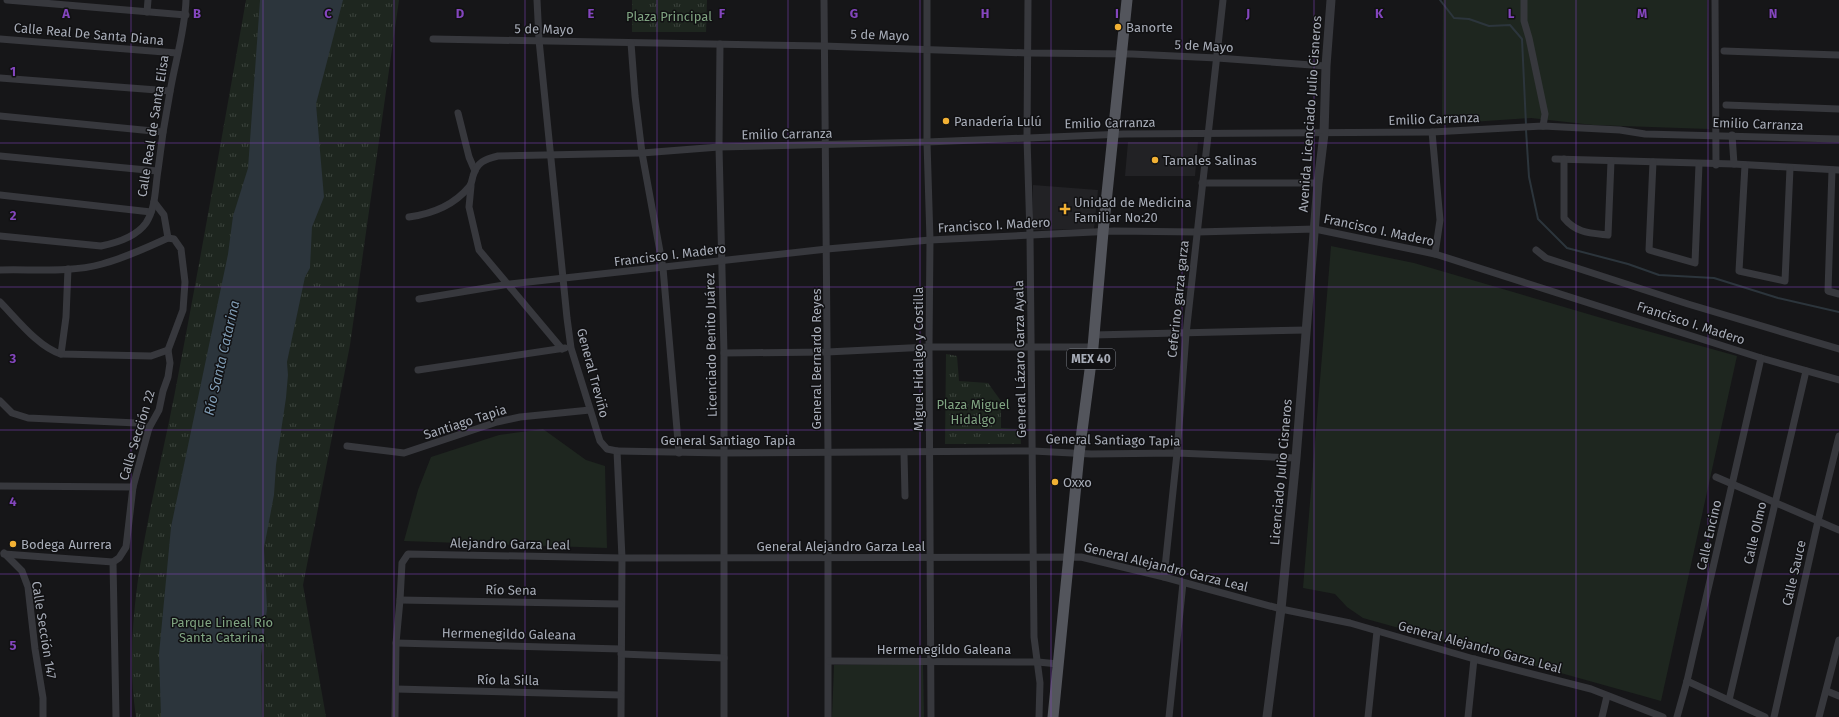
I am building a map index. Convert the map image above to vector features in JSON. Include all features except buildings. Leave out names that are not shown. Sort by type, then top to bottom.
[{"type":"main road","name":"MEX 40","points":[[1053,717],[1079,454],[1093,347],[1103,232],[1127,0]]},
{"type":"street","points":[[7,0],[108,4],[147,12],[186,15]]},
{"type":"street","points":[[147,12],[148,0]]},
{"type":"street","name":"Calle Real de Santa Elisa","points":[[0,236],[101,246],[114,243],[135,233],[147,222],[154,202],[157,171],[170,91],[186,15],[186,0]]},
{"type":"street","name":"General Treviño","points":[[537,0],[539,40],[571,348],[600,442],[607,449],[617,451]]},
{"type":"street","name":"General Bernardo Reyes","points":[[824,0],[823,46],[826,146],[829,558],[828,717]]},
{"type":"street","name":"Miguel Hidalgo y Costilla","points":[[927,0],[926,142],[930,240],[929,347],[931,717]]},
{"type":"street","name":"General Lázaro Garza Ayala","points":[[1028,0],[1027,138],[1030,235],[1034,637],[1040,682],[1039,717]]},
{"type":"street","name":"Ceferino garza garza","points":[[1164,577],[1177,453],[1186,334],[1223,0]]},
{"type":"street","name":"Avenida Licenciado Julio Cisneros","points":[[1315,229],[1318,183],[1324,134],[1326,66],[1332,0]]},
{"type":"street","points":[[1524,0],[1524,21],[1530,38],[1545,114],[1543,126]]},
{"type":"street","points":[[1715,0],[1716,165]]},
{"type":"street","name":"Calle Real De Santa Diana","points":[[0,39],[177,53]]},
{"type":"street","name":"5 de Mayo","points":[[432,39],[926,48],[1028,53],[1217,58],[1326,66]]},
{"type":"street","points":[[631,43],[635,96],[642,153],[663,268],[678,453]]},
{"type":"street","name":"Licenciado Benito Juárez","points":[[720,44],[719,147],[724,353],[724,717]]},
{"type":"street","points":[[1724,51],[1839,55]]},
{"type":"street","points":[[0,78],[170,91]]},
{"type":"street","points":[[1726,105],[1839,109]]},
{"type":"street","points":[[458,113],[469,157],[475,171]]},
{"type":"street","points":[[0,116],[163,132]]},
{"type":"street","name":"Emilio Carranza","points":[[562,349],[510,284],[479,250],[469,207],[471,186],[475,171],[478,164],[486,158],[498,156],[551,154],[642,153],[719,147],[826,146],[1113,134],[1208,135],[1432,132],[1543,126],[1620,130],[1644,134],[1732,135],[1839,139]]},
{"type":"street","points":[[1432,132],[1440,220],[1435,254]]},
{"type":"street","points":[[1732,135],[1734,164]]},
{"type":"street","points":[[0,156],[157,171]]},
{"type":"street","points":[[1555,159],[1716,165],[1734,164],[1836,170],[1828,291],[1839,294]]},
{"type":"street","points":[[1564,159],[1564,218],[1570,226],[1583,233],[1608,235],[1611,161]]},
{"type":"street","points":[[1653,162],[1649,250],[1695,263],[1699,164]]},
{"type":"street","points":[[1745,165],[1740,271],[1785,281],[1790,168]]},
{"type":"street","points":[[1202,183],[1318,183]]},
{"type":"street","points":[[409,217],[426,215],[436,211],[471,186]]},
{"type":"street","points":[[0,196],[151,212]]},
{"type":"street","points":[[0,270],[68,269],[100,265],[119,260],[168,238],[164,215],[154,202]]},
{"type":"street","name":"Francisco I. Madero","points":[[419,299],[510,284],[663,268],[722,260],[930,240],[1103,232],[1197,232],[1315,229],[1435,254],[1761,358],[1839,380]]},
{"type":"street","name":"Licenciado Julio Cisneros","points":[[1267,717],[1281,608],[1296,458],[1315,229]]},
{"type":"street","name":"Calle Sección 22","points":[[113,562],[119,558],[126,548],[133,487],[149,428],[159,410],[168,377],[170,363],[168,350],[183,310],[185,282],[181,249],[174,238],[168,238]]},
{"type":"street","points":[[1536,250],[1546,258],[1688,304],[1839,349]]},
{"type":"street","points":[[61,354],[66,318],[68,269]]},
{"type":"street","points":[[0,302],[34,337],[48,348],[61,354],[151,356],[168,350]]},
{"type":"street","points":[[1093,335],[1306,330]]},
{"type":"street","points":[[724,353],[827,352],[929,347],[1093,347]]},
{"type":"street","points":[[418,370],[571,348]]},
{"type":"street","name":"Calle Encino","points":[[1677,717],[1687,682],[1761,358]]},
{"type":"street","name":"Calle Olmo","points":[[1729,700],[1806,371]]},
{"type":"street","points":[[0,401],[12,413],[28,418],[137,423],[149,428]]},
{"type":"street","name":"Santiago Tapia","points":[[347,446],[404,454],[497,422],[543,414],[590,410]]},
{"type":"street","name":"Calle Sauce","points":[[1774,717],[1818,521],[1839,436]]},
{"type":"street","points":[[617,451],[622,558],[620,604],[621,717]]},
{"type":"street","name":"General Santiago Tapia","points":[[617,451],[678,453],[828,451],[930,453],[1033,451],[1079,454],[1177,453],[1296,458]]},
{"type":"street","points":[[904,453],[905,496]]},
{"type":"street","points":[[1716,477],[1839,530]]},
{"type":"street","points":[[0,486],[133,487]]},
{"type":"street","points":[[2,554],[113,562],[116,717]]},
{"type":"street","name":"Calle Sección 147","points":[[2,554],[22,571],[28,587],[35,649],[43,698],[43,717]]},
{"type":"street","name":"Alejandro Garza Leal","points":[[400,600],[402,563],[408,554],[622,558]]},
{"type":"street","name":"General Alejandro Garza Leal","points":[[622,558],[1081,557],[1281,608],[1350,623],[1474,659],[1591,690],[1663,717]]},
{"type":"street","points":[[1169,717],[1183,583]]},
{"type":"street","points":[[394,717],[396,689],[396,643],[400,600]]},
{"type":"street","name":"Río Sena","points":[[400,600],[620,604]]},
{"type":"street","points":[[1368,717],[1377,631]]},
{"type":"street","points":[[1819,717],[1827,691],[1839,640]]},
{"type":"street","name":"Hermenegildo Galeana","points":[[396,643],[621,652],[724,658]]},
{"type":"street","points":[[1468,717],[1474,659]]},
{"type":"street","name":"Hermenegildo Galeana","points":[[829,661],[930,660],[1038,662],[1058,664]]},
{"type":"street","points":[[1687,682],[1765,717]]},
{"type":"street","name":"Río la Silla","points":[[396,689],[620,695]]},
{"type":"street","points":[[1827,691],[1839,696]]},
{"type":"street","points":[[1602,717],[1607,696]]},
{"type":"shaded area","points":[[1128,142],[1198,142],[1195,176],[1125,176]]},
{"type":"shaded area","name":"Unidad de Medicina Familiar No:20","points":[[1033,185],[1098,190],[1094,229],[1033,230]]},
{"type":"green space","name":"Parque Lineal Río Santa Catarina","points":[[246,0],[399,0],[350,345],[303,585],[326,717],[136,717],[132,677],[133,636],[136,595],[142,554],[175,392]]},
{"type":"green space","name":"Plaza Principal","points":[[632,0],[707,0],[706,32],[632,32]]},
{"type":"green space","points":[[1443,0],[1707,0],[1709,129],[1593,125],[1531,118],[1442,124]]},
{"type":"green space","points":[[1331,246],[1414,263],[1737,356],[1661,701],[1363,618],[1347,607],[1335,594],[1303,588]]},
{"type":"green space","name":"Plaza Miguel Hidalgo","points":[[946,354],[957,356],[959,381],[988,383],[1001,401],[1001,428],[1020,429],[1021,444],[945,444]]},
{"type":"green space","points":[[543,429],[586,460],[605,466],[607,548],[404,541],[418,490],[431,457],[499,435]]},
{"type":"green space","points":[[923,664],[924,717],[832,717],[834,665]]},
{"type":"water","name":"Río Santa Catarina","points":[[260,0],[343,0],[316,104],[324,197],[312,227],[310,268],[305,277],[287,362],[288,375],[286,398],[276,465],[274,495],[264,548],[267,609],[261,656],[262,717],[161,717],[159,654],[171,527],[228,254],[233,216],[248,168]]},
{"type":"waterway","points":[[1440,0],[1454,18],[1469,19],[1489,26],[1510,25],[1522,39],[1526,125]]},
{"type":"waterway","points":[[1526,130],[1529,177],[1538,219],[1567,248],[1628,264],[1659,275],[1714,278],[1778,298],[1839,312]]},
{"type":"place","name":"Banorte","points":[[1118,27]]},
{"type":"place","name":"Panadería Lulú","points":[[946,121]]},
{"type":"place","name":"Tamales Salinas","points":[[1155,160]]},
{"type":"place","name":"Unidad de Medicina Familiar No:20","points":[[1065,209]]},
{"type":"place","name":"Oxxo","points":[[1055,482]]},
{"type":"place","name":"Bodega Aurrera","points":[[13,544]]}]
